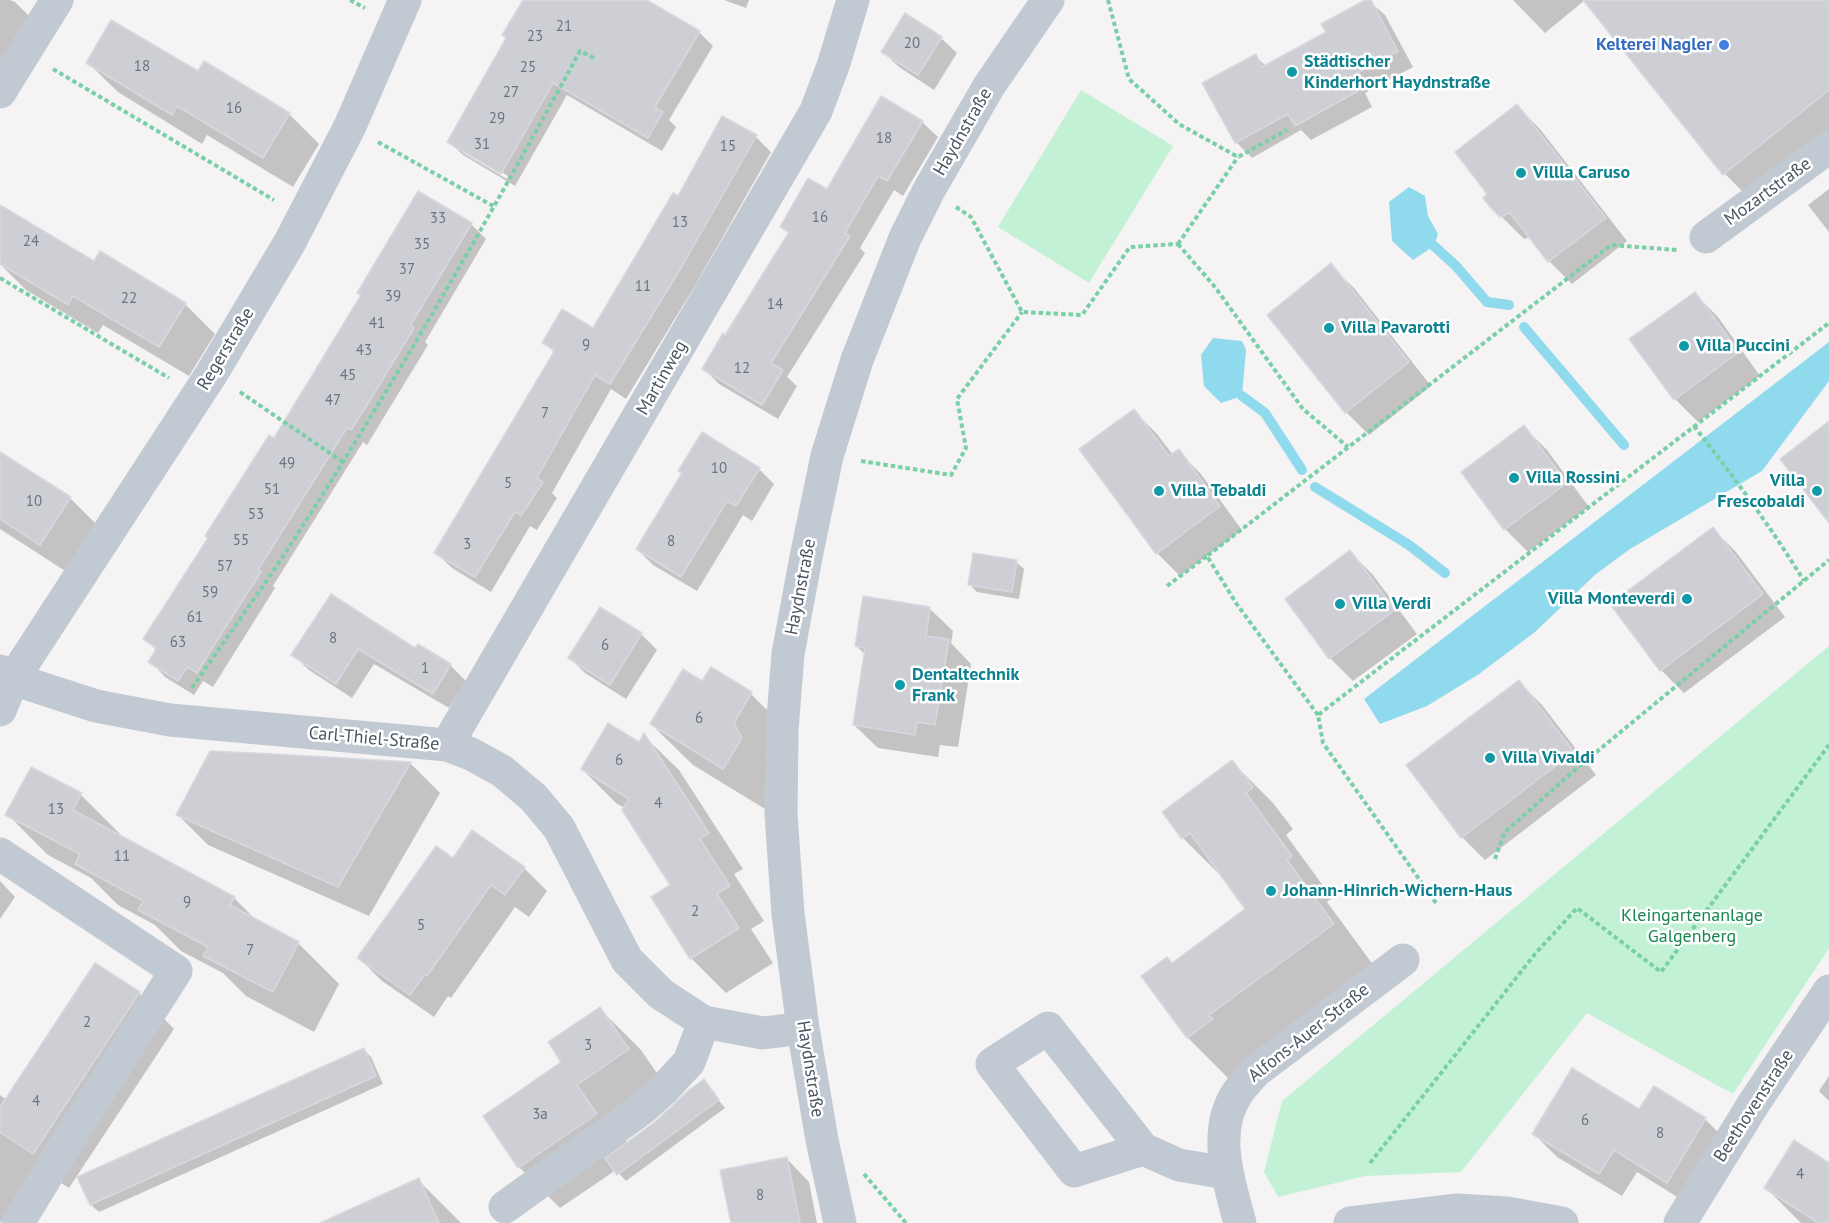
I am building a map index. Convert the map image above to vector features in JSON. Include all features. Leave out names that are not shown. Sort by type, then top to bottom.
[{"type":"street","points":[[0,92],[57,0]]},
{"type":"street","name":"Regerstraße","points":[[0,710],[7,675],[205,384],[303,217],[350,126],[405,0]]},
{"type":"street","name":"Martinweg","points":[[447,745],[798,145],[816,111],[834,63],[853,0]]},
{"type":"street","name":"Haydnstraße","points":[[840,1223],[822,1140],[804,1028],[786,881],[781,814],[782,730],[788,654],[827,456],[857,360],[905,238],[928,190],[989,86],[1048,0]]},
{"type":"street","name":"Mozartstraße","points":[[1706,237],[1829,147]]},
{"type":"street","name":"Carl-Thiel-Straße","points":[[7,675],[96,706],[170,720],[447,745],[471,754],[502,771],[534,798],[559,828],[627,960],[661,994],[704,1022],[763,1033],[804,1028]]},
{"type":"street","points":[[0,854],[176,971],[69,1138],[18,1223]]},
{"type":"street","name":"Alfons-Auer-Straße","points":[[1240,1223],[1227,1173],[1224,1144],[1226,1119],[1237,1094],[1256,1071],[1403,960]]},
{"type":"street","name":"Beethovenstraße","points":[[1680,1223],[1754,1103],[1829,991]]},
{"type":"street","points":[[505,1207],[643,1107],[664,1089],[689,1062],[704,1022]]},
{"type":"street","points":[[1143,1149],[1074,1171],[992,1064],[1048,1028],[1143,1149],[1179,1165],[1227,1173]]},
{"type":"street","points":[[1350,1223],[1457,1209],[1508,1213],[1562,1223]]},
{"type":"path","points":[[1108,0],[1130,79],[1179,124],[1238,157]]},
{"type":"path","points":[[170,720],[299,533],[343,462],[495,207],[580,51],[596,59]]},
{"type":"path","points":[[25,52],[303,217]]},
{"type":"path","points":[[350,126],[495,207]]},
{"type":"path","points":[[1178,244],[1238,157],[1287,130]]},
{"type":"path","points":[[928,190],[971,217],[1022,312]]},
{"type":"path","points":[[1167,586],[1611,245],[1687,251],[1706,237]]},
{"type":"path","points":[[1022,312],[1082,315],[1131,246],[1178,244]]},
{"type":"path","points":[[1178,244],[1215,287],[1303,409],[1348,447]]},
{"type":"path","points":[[0,279],[205,384],[343,462]]},
{"type":"path","points":[[827,456],[951,475],[966,448],[957,399],[1022,312]]},
{"type":"path","points":[[1318,715],[1829,323]]},
{"type":"path","points":[[1694,426],[1743,490],[1804,581]]},
{"type":"path","points":[[1208,555],[1236,603],[1318,715],[1323,743],[1436,903]]},
{"type":"path","points":[[1495,859],[1504,833],[1577,768],[1829,560]]},
{"type":"path","points":[[1370,1163],[1535,954],[1577,908],[1661,972],[1829,745]]},
{"type":"green space","points":[[1081,90],[1173,146],[1089,283],[998,227]]},
{"type":"green space","name":"Kleingartenanlage Galgenberg","points":[[1829,646],[1829,948],[1733,1094],[1587,1013],[1461,1172],[1365,1176],[1278,1197],[1264,1172],[1282,1101]]},
{"type":"water","points":[[1409,187],[1425,196],[1428,216],[1438,234],[1434,246],[1413,260],[1392,241],[1389,202]]},
{"type":"water","points":[[1213,338],[1242,341],[1246,350],[1242,396],[1221,403],[1204,386],[1201,355]]},
{"type":"water","points":[[1829,342],[1829,381],[1762,471],[1630,549],[1596,574],[1535,632],[1479,674],[1427,706],[1380,724],[1364,699]]},
{"type":"building","points":[[523,0],[647,0],[700,31],[655,107],[663,112],[648,138],[553,83],[501,174],[447,142],[506,38],[502,35]]},
{"type":"building","name":"Städtischer Kinderhort Haydnstraße","points":[[1365,0],[1371,0],[1398,51],[1350,77],[1358,91],[1295,126],[1288,114],[1235,143],[1202,83],[1256,54],[1262,67],[1326,32],[1321,24]]},
{"type":"building","name":"Kelterei Nagler","points":[[1583,0],[1829,0],[1829,90],[1723,175]]},
{"type":"building","points":[[905,13],[942,37],[918,75],[881,52]]},
{"type":"building","points":[[111,20],[198,71],[204,61],[290,113],[263,158],[177,106],[172,115],[86,63]]},
{"type":"building","points":[[881,96],[923,121],[887,181],[878,176],[845,233],[850,236],[771,363],[783,370],[762,405],[702,369],[789,232],[780,227],[808,178],[827,189]]},
{"type":"building","name":"Villla Caruso","points":[[1517,104],[1606,218],[1548,262],[1510,213],[1500,217],[1491,208],[1483,198],[1487,194],[1455,152]]},
{"type":"building","points":[[722,116],[757,135],[681,268],[610,384],[595,375],[537,478],[543,482],[521,516],[515,512],[475,577],[434,553],[555,350],[542,343],[562,309],[593,328],[673,193],[678,196]]},
{"type":"building","points":[[418,191],[472,223],[410,326],[414,328],[367,405],[351,430],[347,428],[258,570],[261,572],[197,673],[187,667],[178,681],[148,662],[157,648],[143,639],[208,538],[205,536],[269,435],[274,438],[361,295],[357,293]]},
{"type":"building","points":[[0,205],[94,261],[100,251],[186,303],[159,347],[73,296],[68,305],[0,264]]},
{"type":"building","name":"Villa Pavarotti","points":[[1331,263],[1409,362],[1345,413],[1267,315]]},
{"type":"building","name":"Villa Puccini","points":[[1695,292],[1739,352],[1674,400],[1629,339]]},
{"type":"building","name":"Villa Tebaldi","points":[[1134,409],[1169,456],[1179,449],[1220,506],[1156,554],[1079,449]]},
{"type":"building","name":"Villa Frescobaldi","points":[[1829,421],[1829,523],[1780,459]]},
{"type":"building","name":"Villa Rossini","points":[[1524,425],[1567,483],[1504,530],[1461,472]]},
{"type":"building","points":[[702,432],[760,468],[736,506],[727,501],[681,577],[636,549],[682,473],[678,471]]},
{"type":"building","points":[[0,452],[71,497],[40,545],[0,519]]},
{"type":"building","name":"Villa Monteverdi","points":[[1713,527],[1763,594],[1660,671],[1610,604]]},
{"type":"building","name":"Villa Verdi","points":[[1350,550],[1395,610],[1329,659],[1285,599]]},
{"type":"building","points":[[973,553],[1017,560],[1012,592],[968,585]]},
{"type":"building","points":[[331,594],[415,648],[418,644],[451,664],[433,694],[358,649],[336,684],[291,655]]},
{"type":"building","name":"Dentaltechnik Frank","points":[[863,596],[930,607],[926,636],[949,639],[935,725],[917,722],[915,735],[853,725],[865,648],[855,646]]},
{"type":"building","points":[[600,607],[642,633],[610,685],[568,658]]},
{"type":"building","points":[[711,667],[752,692],[734,723],[742,738],[723,769],[650,724],[683,669],[702,681]]},
{"type":"building","name":"Villa Vivaldi","points":[[1519,680],[1574,752],[1461,838],[1406,765]]},
{"type":"building","points":[[608,723],[639,742],[644,733],[709,833],[700,839],[730,886],[717,894],[739,928],[690,959],[651,897],[670,885],[622,810],[629,799],[581,769]]},
{"type":"building","points":[[210,751],[411,762],[338,887],[176,815]]},
{"type":"building","name":"Johann-Hinrich-Wichern-Haus","points":[[1232,760],[1253,787],[1246,793],[1292,856],[1287,860],[1334,924],[1209,1015],[1213,1019],[1187,1038],[1141,976],[1167,957],[1172,963],[1245,909],[1190,833],[1182,839],[1162,812]]},
{"type":"building","points":[[31,767],[82,793],[73,810],[235,897],[230,905],[299,942],[273,992],[203,956],[208,947],[138,910],[143,901],[75,864],[80,854],[5,815]]},
{"type":"building","points":[[472,830],[525,867],[505,895],[491,885],[427,976],[425,974],[410,995],[357,958],[436,846],[453,858]]},
{"type":"building","points":[[95,963],[140,992],[33,1154],[0,1132],[0,1107]]},
{"type":"building","points":[[600,1007],[629,1049],[577,1085],[597,1114],[518,1168],[483,1116],[561,1062],[548,1042]]},
{"type":"building","points":[[364,1048],[376,1076],[90,1205],[77,1177]]},
{"type":"building","points":[[1572,1068],[1639,1109],[1654,1086],[1706,1118],[1667,1183],[1614,1150],[1599,1174],[1532,1134]]},
{"type":"building","points":[[704,1079],[719,1100],[617,1175],[605,1158],[655,1122]]},
{"type":"building","points":[[1794,1140],[1829,1163],[1829,1223],[1818,1223],[1764,1188]]},
{"type":"building","points":[[787,1157],[800,1223],[731,1223],[720,1170]]},
{"type":"building","points":[[419,1178],[439,1223],[320,1223]]},
{"type":"waterway","points":[[1434,246],[1456,266],[1487,302],[1509,305]]},
{"type":"waterway","points":[[1524,327],[1624,445]]},
{"type":"waterway","points":[[1242,396],[1265,413],[1302,470]]},
{"type":"waterway","points":[[1315,487],[1409,545],[1445,573]]},
{"type":"place","name":"Kelterei Nagler","points":[[1724,45]]},
{"type":"place","name":"Städtischer Kinderhort Haydnstraße","points":[[1292,72]]},
{"type":"place","name":"Villla Caruso","points":[[1521,173]]},
{"type":"place","name":"Villa Pavarotti","points":[[1329,328]]},
{"type":"place","name":"Villa Puccini","points":[[1684,346]]},
{"type":"place","name":"Villa Rossini","points":[[1514,478]]},
{"type":"place","name":"Villa Tebaldi","points":[[1159,491]]},
{"type":"place","name":"Villa Frescobaldi","points":[[1817,491]]},
{"type":"place","name":"Villa Monteverdi","points":[[1687,599]]},
{"type":"place","name":"Villa Verdi","points":[[1340,604]]},
{"type":"place","name":"Dentaltechnik Frank","points":[[900,685]]},
{"type":"place","name":"Villa Vivaldi","points":[[1490,758]]},
{"type":"place","name":"Johann-Hinrich-Wichern-Haus","points":[[1271,891]]}]
